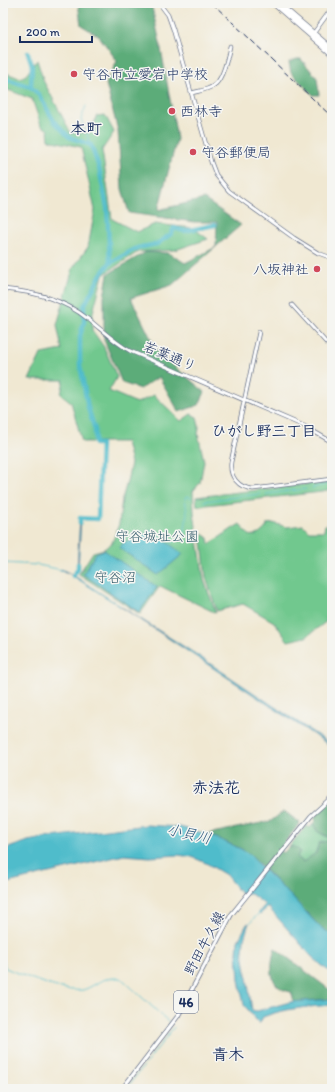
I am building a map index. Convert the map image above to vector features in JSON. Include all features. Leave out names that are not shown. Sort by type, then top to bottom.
[{"type":"highway","points":[[273,3],[312,35],[332,49]]},
{"type":"highway","points":[[278,3],[332,54]]},
{"type":"main road","name":"野田牛久線","points":[[122,1089],[178,1016],[225,925],[238,906],[311,816],[332,797]]},
{"type":"street","points":[[159,3],[168,15],[173,29],[214,169],[223,184],[233,194],[285,232],[318,253],[332,258]]},
{"type":"street","points":[[312,35],[332,8]]},
{"type":"street","points":[[192,93],[214,86],[217,83],[230,46]]},
{"type":"street","name":"若葉通り","points":[[3,289],[31,292],[60,301],[78,312],[117,343],[130,351],[308,428],[332,442]]},
{"type":"street","points":[[292,305],[332,349]]},
{"type":"street","points":[[259,332],[231,466],[232,475],[239,484],[253,489],[332,479]]},
{"type":"green space","points":[[78,3],[151,3],[160,43],[177,139],[158,210],[204,199],[241,225],[216,247],[217,222],[194,222],[129,213],[122,189],[118,131],[106,84],[117,61],[99,36],[81,25]]},
{"type":"green space","points":[[301,59],[317,78],[319,95],[313,95],[291,73],[289,62]]},
{"type":"green space","name":"守谷城址公園","points":[[37,60],[44,82],[71,133],[93,132],[96,116],[105,115],[114,132],[102,150],[112,219],[137,232],[155,224],[193,228],[208,239],[175,250],[138,252],[103,275],[93,312],[92,330],[104,347],[117,377],[109,391],[137,403],[154,395],[181,421],[191,414],[197,417],[199,427],[198,434],[204,461],[200,483],[193,491],[194,513],[204,580],[216,613],[160,586],[140,614],[79,574],[93,552],[104,549],[112,543],[119,524],[122,499],[131,463],[126,442],[82,442],[71,402],[61,394],[64,380],[29,380],[41,354],[62,350],[57,325],[73,268],[88,247],[95,210],[81,147],[49,140],[48,130],[41,125],[32,99],[3,88],[3,72],[20,78],[26,75]]},
{"type":"green space","points":[[215,247],[172,285],[131,298],[158,353],[205,392],[199,405],[179,412],[159,377],[140,389],[122,383],[104,340],[104,297],[108,274],[146,252],[169,253],[185,263]]},
{"type":"green space","points":[[332,481],[332,490],[322,492],[197,506],[196,497]]},
{"type":"green space","points":[[273,523],[287,527],[303,525],[309,531],[324,531],[325,525],[332,526],[332,603],[328,605],[327,621],[306,637],[288,641],[274,622],[243,604],[217,611],[206,578],[201,533],[208,538],[209,544],[240,524],[247,533],[253,536],[261,533],[267,524]]},
{"type":"green space","points":[[332,800],[332,839],[317,831],[313,824],[316,820],[314,818],[321,809]]},
{"type":"green space","points":[[284,811],[300,823],[282,846],[280,851],[283,853],[289,847],[295,847],[300,851],[297,857],[303,862],[316,853],[319,843],[332,840],[332,935],[319,926],[252,856],[241,849],[207,834],[271,821]]},
{"type":"green space","points":[[313,824],[317,831],[332,840],[319,843],[315,854],[303,862],[297,857],[295,847],[289,847],[306,826],[310,828]]},
{"type":"green space","points":[[275,948],[330,990],[332,993],[332,999],[293,1002],[291,992],[283,990],[278,986],[272,975],[272,961]]},
{"type":"water","points":[[80,517],[78,569],[73,575],[77,569]]},
{"type":"water","points":[[150,530],[183,554],[158,575],[119,548],[123,543],[142,537]]},
{"type":"water","name":"守谷沼","points":[[104,550],[157,587],[139,612],[83,574],[96,553]]},
{"type":"water","points":[[61,569],[73,575],[61,571]]},
{"type":"water","points":[[73,575],[109,599],[73,576]]},
{"type":"water","points":[[109,599],[194,653],[332,745],[332,747]]},
{"type":"water","name":"小貝川","points":[[146,825],[180,827],[207,834],[241,849],[252,856],[319,926],[332,935],[332,972],[312,957],[268,907],[260,914],[259,912],[265,905],[264,904],[251,894],[241,894],[226,875],[206,863],[192,857],[178,855],[150,857],[124,855],[3,884],[3,850],[28,841],[44,838]]},
{"type":"water","points":[[249,923],[244,939],[243,952],[252,1010],[257,1011],[290,1002],[332,999],[332,1005],[297,1008],[271,1014],[263,1017],[259,1024],[244,1005],[239,980],[237,953],[238,941]]},
{"type":"waterway","points":[[28,53],[32,65],[31,87]]},
{"type":"waterway","points":[[3,78],[31,87],[39,95],[54,121],[69,137],[91,145],[99,168],[107,208],[110,263],[101,274],[84,306],[84,322],[80,336],[80,365],[88,408],[95,430],[95,444],[101,444],[98,519],[80,518],[80,523]]},
{"type":"waterway","points":[[86,106],[81,119],[91,145]]},
{"type":"waterway","points":[[110,263],[137,248],[157,244],[171,234],[174,228],[184,231],[215,225]]},
{"type":"waterway","points":[[312,488],[332,483]]},
{"type":"waterway","points":[[266,494],[306,489]]},
{"type":"waterway","points":[[204,501],[260,494]]},
{"type":"waterway","points":[[170,544],[184,536],[187,514],[185,497],[188,496],[191,498]]},
{"type":"waterway","points":[[3,563],[38,565],[62,570]]},
{"type":"waterway","points":[[73,576],[78,569],[78,564]]},
{"type":"waterway","points":[[72,575],[120,606]]},
{"type":"waterway","points":[[250,923],[260,912]]},
{"type":"waterway","points":[[3,959],[5,967]]},
{"type":"waterway","points":[[3,967],[43,983],[64,989],[74,990],[86,989],[105,979],[121,978],[170,1023]]},
{"type":"waterway","points":[[126,1089],[174,1027]]},
{"type":"railway","points":[[212,3],[332,117]]},
{"type":"place","name":"守谷市立愛宕中学校","points":[[74,74]]},
{"type":"place","name":"西林寺","points":[[172,111]]},
{"type":"place","name":"守谷郵便局","points":[[193,152]]},
{"type":"place","name":"八坂神社","points":[[317,269]]},
{"type":"district","name":"本町","points":[[86,128]]},
{"type":"district","name":"ひがし野三丁目","points":[[264,431]]},
{"type":"district","name":"赤法花","points":[[216,787]]},
{"type":"district","name":"青木","points":[[228,1054]]}]
